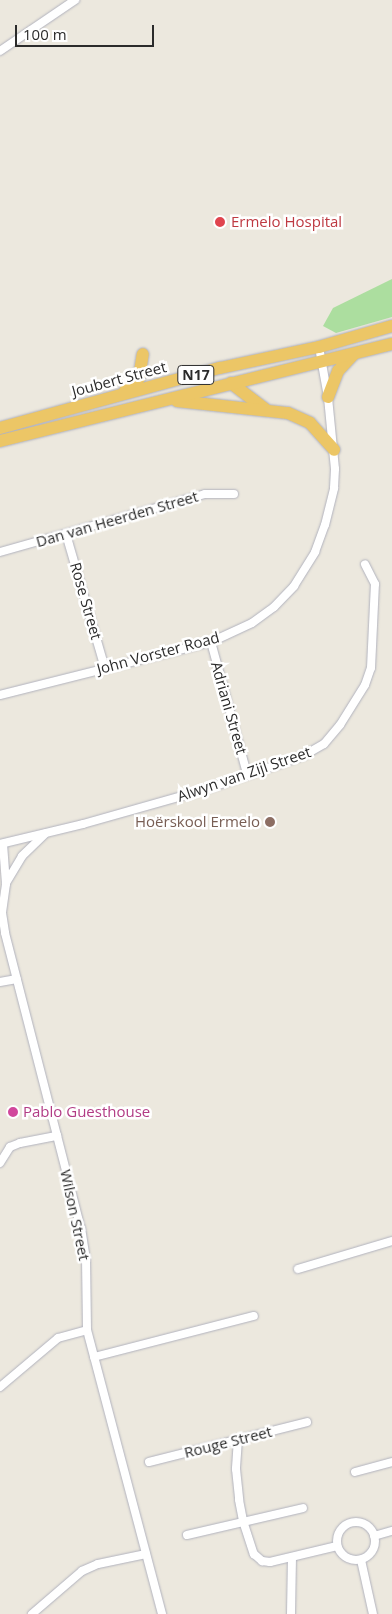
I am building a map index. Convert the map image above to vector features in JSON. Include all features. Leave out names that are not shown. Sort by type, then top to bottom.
[{"type":"highway","name":"Joubert Street","points":[[0,428],[220,368],[319,347],[392,326]]},
{"type":"highway","name":"Joubert Street","points":[[0,441],[392,344]]},
{"type":"highway","points":[[121,394],[139,378],[143,354]]},
{"type":"highway","points":[[328,397],[338,371],[354,354]]},
{"type":"highway","points":[[231,383],[265,409]]},
{"type":"highway","points":[[168,400],[288,413],[303,419],[319,431],[334,450]]},
{"type":"street","points":[[0,51],[75,0]]},
{"type":"street","name":"John Vorster Road","points":[[0,695],[211,642],[252,624],[274,607],[294,586],[315,552],[331,507],[334,488],[334,450],[328,397],[319,347]]},
{"type":"street","name":"Dan van Heerden Street","points":[[0,552],[205,494],[234,494]]},
{"type":"street","name":"Rose Street","points":[[66,534],[105,668]]},
{"type":"street","name":"Alwyn van Zijl Street","points":[[2,844],[207,789],[303,756],[324,744],[340,725],[365,685],[371,668],[375,584],[365,564]]},
{"type":"street","name":"Adriani Street","points":[[211,642],[247,774]]},
{"type":"street","points":[[6,884],[22,856],[45,834]]},
{"type":"street","name":"Wilson Street","points":[[2,844],[6,884],[2,902],[3,924],[84,1242],[87,1272],[87,1330],[162,1614]]},
{"type":"street","points":[[0,982],[17,978]]},
{"type":"street","points":[[0,1163],[10,1147],[20,1143],[57,1136]]},
{"type":"street","points":[[298,1269],[392,1241]]},
{"type":"street","points":[[94,1357],[254,1316]]},
{"type":"street","points":[[0,1387],[58,1338],[87,1330]]},
{"type":"street","name":"Rouge Street","points":[[149,1462],[307,1422]]},
{"type":"street","points":[[238,1439],[237,1485],[243,1521],[254,1554],[262,1561],[270,1562],[337,1546]]},
{"type":"street","points":[[355,1472],[392,1462]]},
{"type":"street","points":[[187,1535],[303,1508]]},
{"type":"street","points":[[351,1522],[365,1524],[374,1536],[372,1552],[361,1560],[344,1557],[337,1546],[338,1533],[345,1524],[351,1522]]},
{"type":"street","points":[[374,1536],[392,1531]]},
{"type":"street","points":[[32,1614],[75,1576],[89,1567],[146,1554]]},
{"type":"street","points":[[291,1614],[292,1558]]},
{"type":"street","points":[[361,1560],[373,1614]]},
{"type":"green space","points":[[392,279],[392,317],[336,333],[323,326],[333,308]]},
{"type":"place","name":"Ermelo Hospital","points":[[220,222]]},
{"type":"place","name":"Hoërskool Ermelo","points":[[270,822]]},
{"type":"place","name":"Pablo Guesthouse","points":[[13,1112]]}]
